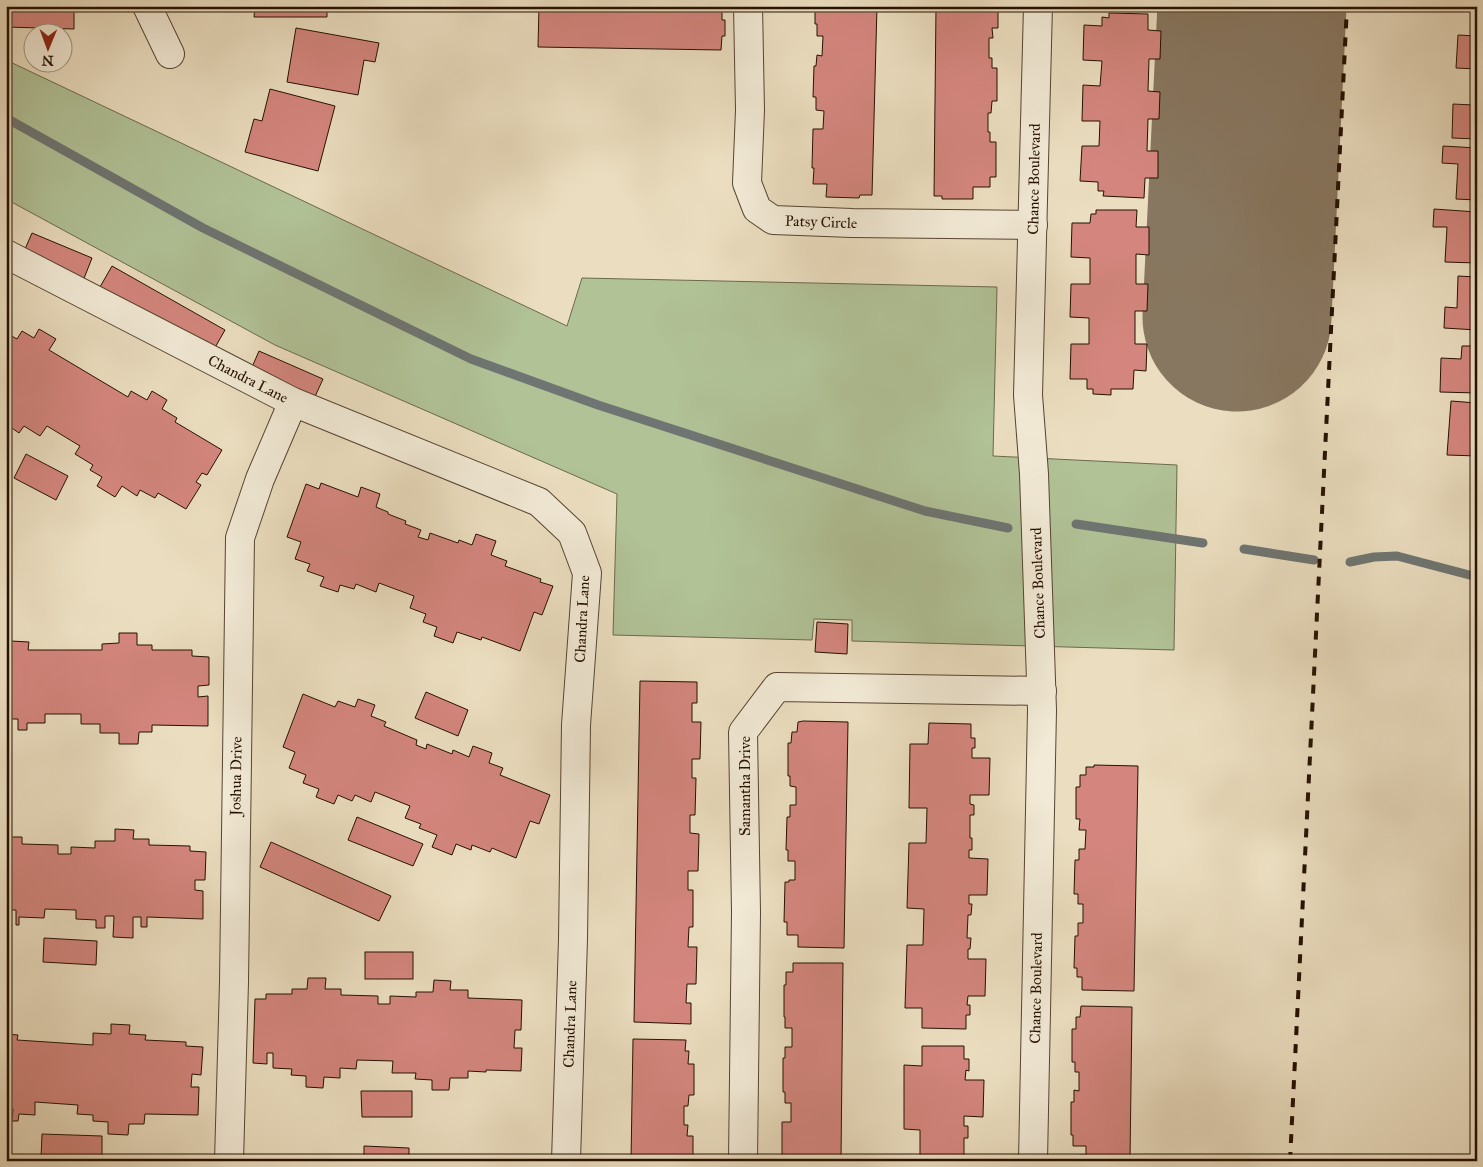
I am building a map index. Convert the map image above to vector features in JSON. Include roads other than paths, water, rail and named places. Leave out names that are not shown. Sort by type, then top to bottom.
[{"type":"street","points":[[147,6],[170,54]]},
{"type":"street","name":"Patsy Circle","points":[[748,6],[750,110],[747,183],[757,209],[773,220],[852,224],[1033,225]]},
{"type":"street","name":"Chance Boulevard","points":[[1033,1161],[1042,691],[1034,474],[1028,395],[1038,6]]},
{"type":"street","name":"Chandra Lane","points":[[6,254],[293,402],[539,502],[572,533],[586,573],[576,725],[573,929],[566,1161]]},
{"type":"street","name":"Joshua Drive","points":[[229,1161],[234,982],[240,538],[260,479],[293,402]]},
{"type":"street","name":"Samantha Drive","points":[[743,1161],[746,912],[743,732],[778,687],[1042,691]]},
{"type":"waterway","points":[[6,118],[203,228],[471,359],[598,405],[925,511],[1008,528]]},
{"type":"waterway","points":[[1076,524],[1203,543]]},
{"type":"waterway","points":[[1244,549],[1314,560]]},
{"type":"waterway","points":[[1350,562],[1374,557],[1397,556],[1477,577]]},
{"type":"railway","points":[[1290,1161],[1347,6]]}]
